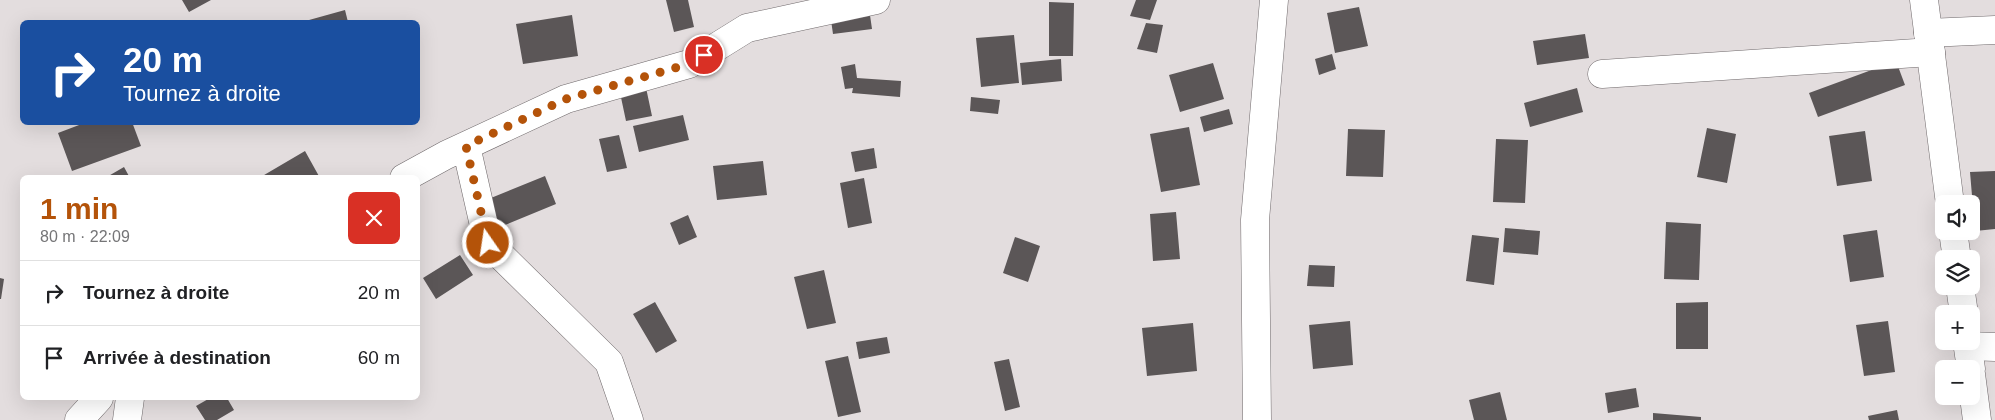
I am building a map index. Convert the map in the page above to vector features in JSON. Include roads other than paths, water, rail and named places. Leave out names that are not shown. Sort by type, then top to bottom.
[{"type":"street","points":[[410,175],[566,99],[689,64],[748,28],[876,0]]},
{"type":"street","points":[[1257,420],[1255,220],[1274,0]]},
{"type":"street","points":[[1924,0],[1949,195]]},
{"type":"street","points":[[1602,74],[1929,42],[1995,30]]},
{"type":"street","points":[[466,146],[488,243],[610,362],[629,420]]},
{"type":"street","points":[[1969,352],[1995,347]]},
{"type":"street","points":[[79,420],[97,400]]},
{"type":"street","points":[[128,420],[130,400]]},
{"type":"street","points":[[1975,405],[1977,420]]}]
